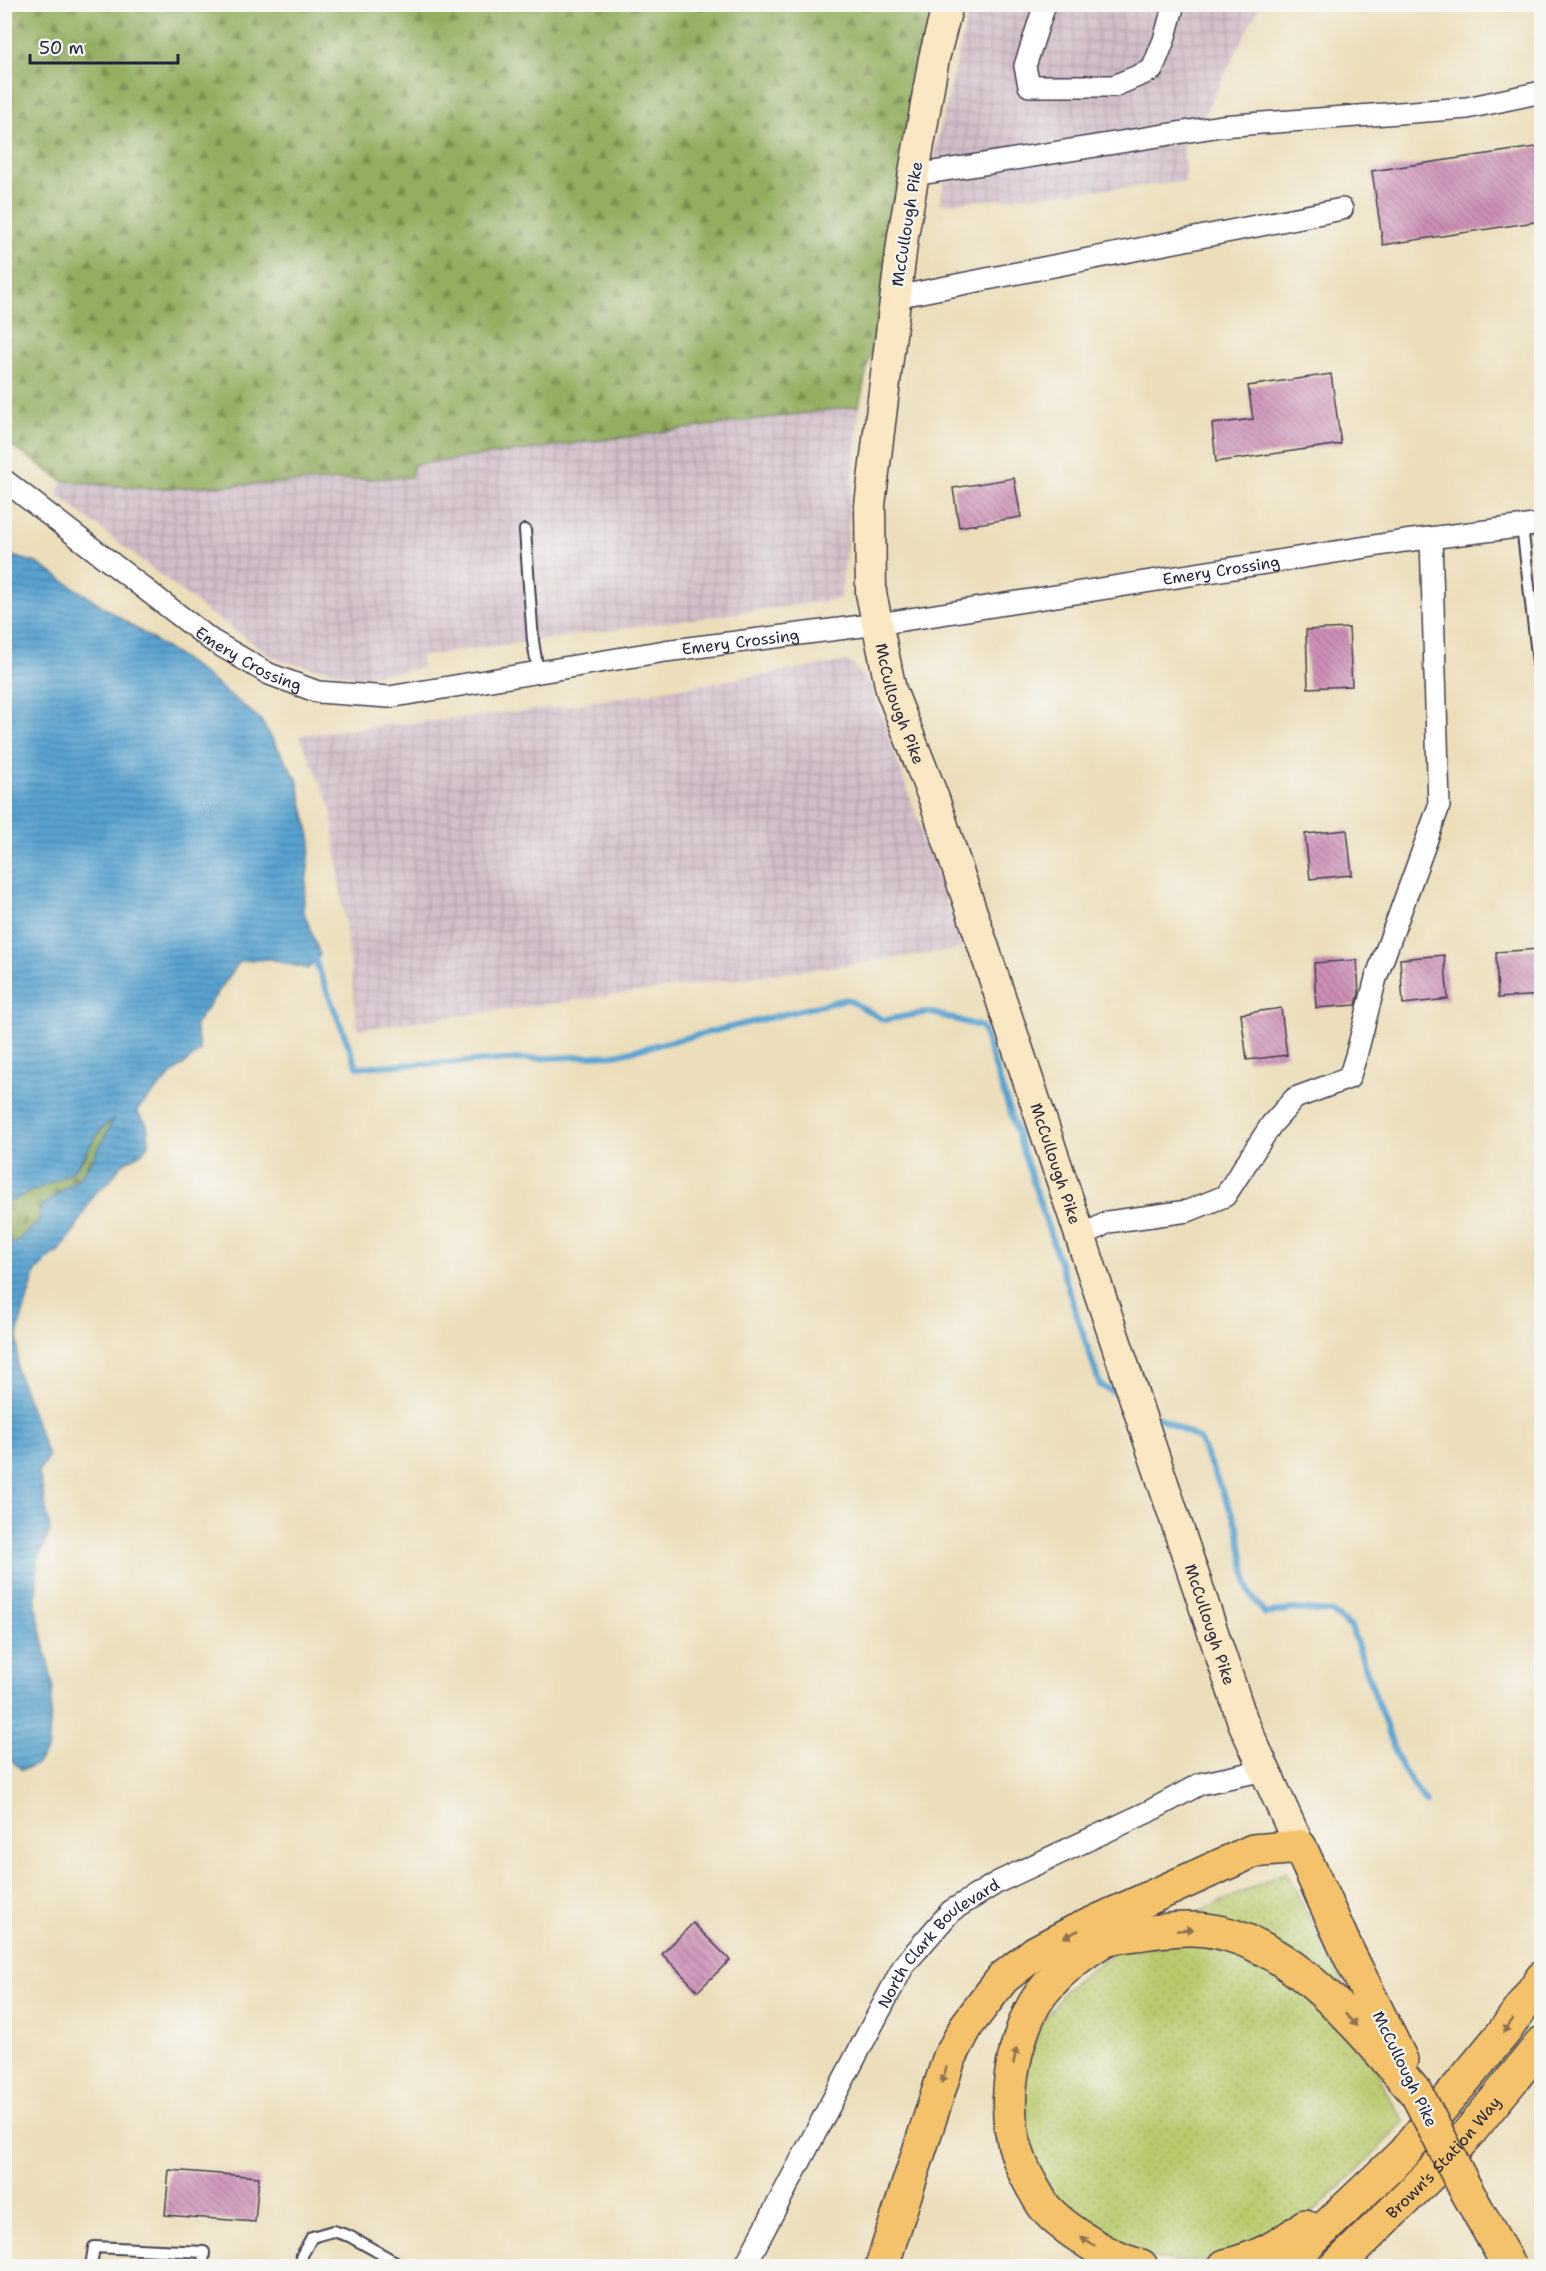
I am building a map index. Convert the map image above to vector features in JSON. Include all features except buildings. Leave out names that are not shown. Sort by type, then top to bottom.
[{"type":"main road","points":[[1141,2266],[1125,2263],[1077,2235],[1047,2210],[1020,2166],[1012,2138],[1008,2108],[1016,2049],[1025,2024],[1041,1994],[1065,1970],[1106,1938],[1269,1866],[1300,1847]]},
{"type":"main road","points":[[882,2266],[949,2059],[967,2025],[1003,1978],[1036,1952],[1074,1932],[1253,1851],[1300,1847]]},
{"type":"main road","name":"McCullough Pike","points":[[1300,1847],[1345,1947],[1417,2094],[1465,2188],[1509,2266]]},
{"type":"main road","points":[[1106,1938],[1194,1929],[1254,1944],[1298,1971],[1323,1993],[1417,2094]]},
{"type":"main road","name":"Brown's Station Way","points":[[1285,2266],[1403,2154],[1504,2032],[1542,1978]]},
{"type":"main road","name":"Brown's Station Way","points":[[1337,2266],[1460,2144],[1542,2043]]},
{"type":"main road","points":[[1226,2266],[1253,2259],[1290,2238],[1336,2200],[1403,2154]]},
{"type":"street","name":"McCullough Pike","points":[[948,4],[934,58],[896,297],[870,505],[872,593],[891,690],[934,799],[1243,1722],[1300,1847]]},
{"type":"street","points":[[1045,4],[1025,66],[1029,86],[1114,86],[1152,70],[1164,40],[1173,4]]},
{"type":"street","points":[[914,175],[1221,126],[1467,108],[1542,92]]},
{"type":"street","points":[[896,297],[1342,209]]},
{"type":"street","name":"Emery Crossing","points":[[4,480],[211,640],[269,674],[318,693],[388,697],[665,651],[878,624],[1431,537],[1532,525]]},
{"type":"street","points":[[1081,1237],[1108,1222],[1188,1211],[1225,1196],[1271,1125],[1295,1098],[1349,1078],[1376,978],[1439,806],[1431,537]]},
{"type":"street","name":"North Clark Boulevard","points":[[745,2266],[904,1965],[951,1911],[998,1882],[1150,1811],[1200,1784],[1265,1770]]},
{"type":"lane","points":[[1532,525],[1542,697]]},
{"type":"lane","points":[[525,530],[533,641],[538,672]]},
{"type":"lane","points":[[301,2266],[302,2255],[312,2237],[333,2230],[350,2236],[403,2266]]},
{"type":"lane","points":[[91,2266],[94,2247],[204,2252],[203,2266]]},
{"type":"shaded area","points":[[970,5],[1260,5],[1201,121],[1182,139],[1186,182],[940,204],[948,158],[933,159]]},
{"type":"shaded area","points":[[859,406],[840,599],[421,656],[422,668],[359,677],[278,660],[208,612],[57,495],[63,481],[150,489],[411,477],[412,465]]},
{"type":"shaded area","points":[[848,661],[871,686],[963,949],[358,1029],[330,804],[299,735],[554,708]]},
{"type":"green space","points":[[4,5],[946,5],[859,406],[413,465],[411,477],[150,489],[63,481],[5,441]]},
{"type":"green space","points":[[116,1118],[79,1178],[40,1208],[39,1221],[15,1243],[5,1242],[5,1203],[71,1172],[84,1158],[96,1133]]},
{"type":"green space","points":[[1286,1872],[1362,2019],[1190,1916]]},
{"type":"green space","points":[[1201,1940],[1283,1970],[1382,2075],[1378,2077],[1404,2122],[1349,2179],[1317,2208],[1282,2232],[1220,2259],[1172,2262],[1134,2254],[1122,2249],[1055,2199],[1029,2146],[1023,2084],[1041,2024],[1065,1990],[1103,1960],[1120,1951]]},
{"type":"water","points":[[5,554],[37,563],[195,667],[260,719],[297,779],[311,841],[303,910],[320,955],[308,969],[270,959],[240,961],[195,1025],[200,1051],[171,1075],[136,1111],[147,1124],[149,1144],[141,1153],[121,1165],[110,1181],[93,1195],[73,1233],[57,1254],[54,1253],[36,1271],[18,1331],[17,1371],[48,1456],[39,1471],[50,1530],[37,1562],[36,1607],[53,1685],[48,1749],[36,1765],[22,1770],[4,1754],[5,1242],[15,1243],[39,1221],[40,1208],[79,1178],[94,1157],[114,1119],[106,1124],[79,1163],[68,1174],[5,1203]]},
{"type":"waterway","points":[[313,955],[357,1067],[615,1055],[847,999],[884,1020],[929,1012],[982,1027],[1100,1385],[1117,1394]]},
{"type":"waterway","points":[[1158,1417],[1199,1439],[1238,1527],[1249,1592],[1265,1614],[1292,1609],[1331,1612],[1351,1627],[1400,1765],[1426,1803]]}]
